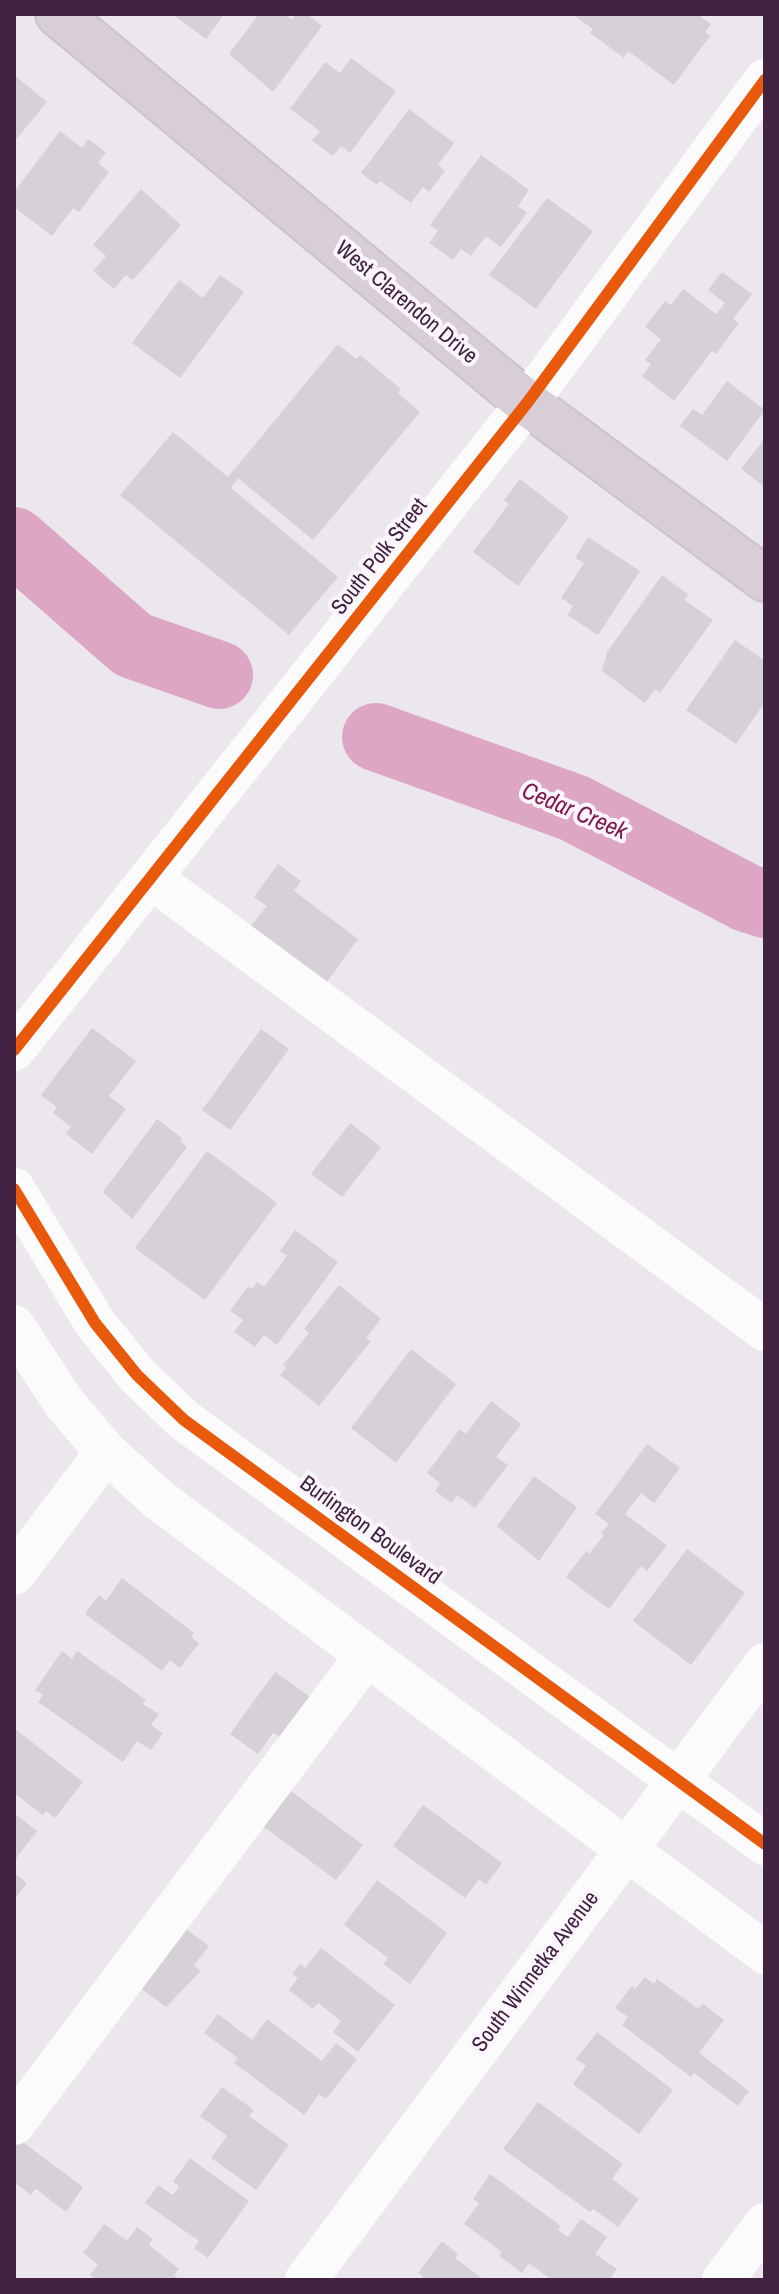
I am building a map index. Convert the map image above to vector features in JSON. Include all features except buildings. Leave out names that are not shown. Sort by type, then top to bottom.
[{"type":"main road","name":"West Clarendon Drive","points":[[58,14],[527,403],[765,579]]},
{"type":"street","name":"South Polk Street","points":[[14,1050],[527,403],[765,80]]},
{"type":"street","points":[[151,878],[765,1330]]},
{"type":"street","name":"Burlington Boulevard","points":[[14,1189],[95,1323],[137,1375],[184,1420],[765,1844]]},
{"type":"street","points":[[14,1326],[64,1403],[106,1452],[158,1499],[765,1953]]},
{"type":"street","points":[[14,1574],[106,1452]]},
{"type":"street","points":[[14,2124],[367,1655]]},
{"type":"street","name":"South Winnetka Avenue","points":[[306,2280],[765,1664]]},
{"type":"street","points":[[723,2280],[765,2224]]},
{"type":"waterway","name":"Cedar Creek","points":[[14,541],[133,645],[219,675]]},
{"type":"waterway","name":"Cedar Creek","points":[[376,737],[574,808],[747,898],[765,904]]},
{"type":"cycle path","points":[[14,1050],[527,403],[765,80]]},
{"type":"cycle path","points":[[14,1189],[95,1323],[137,1375],[184,1420],[765,1844]]}]
